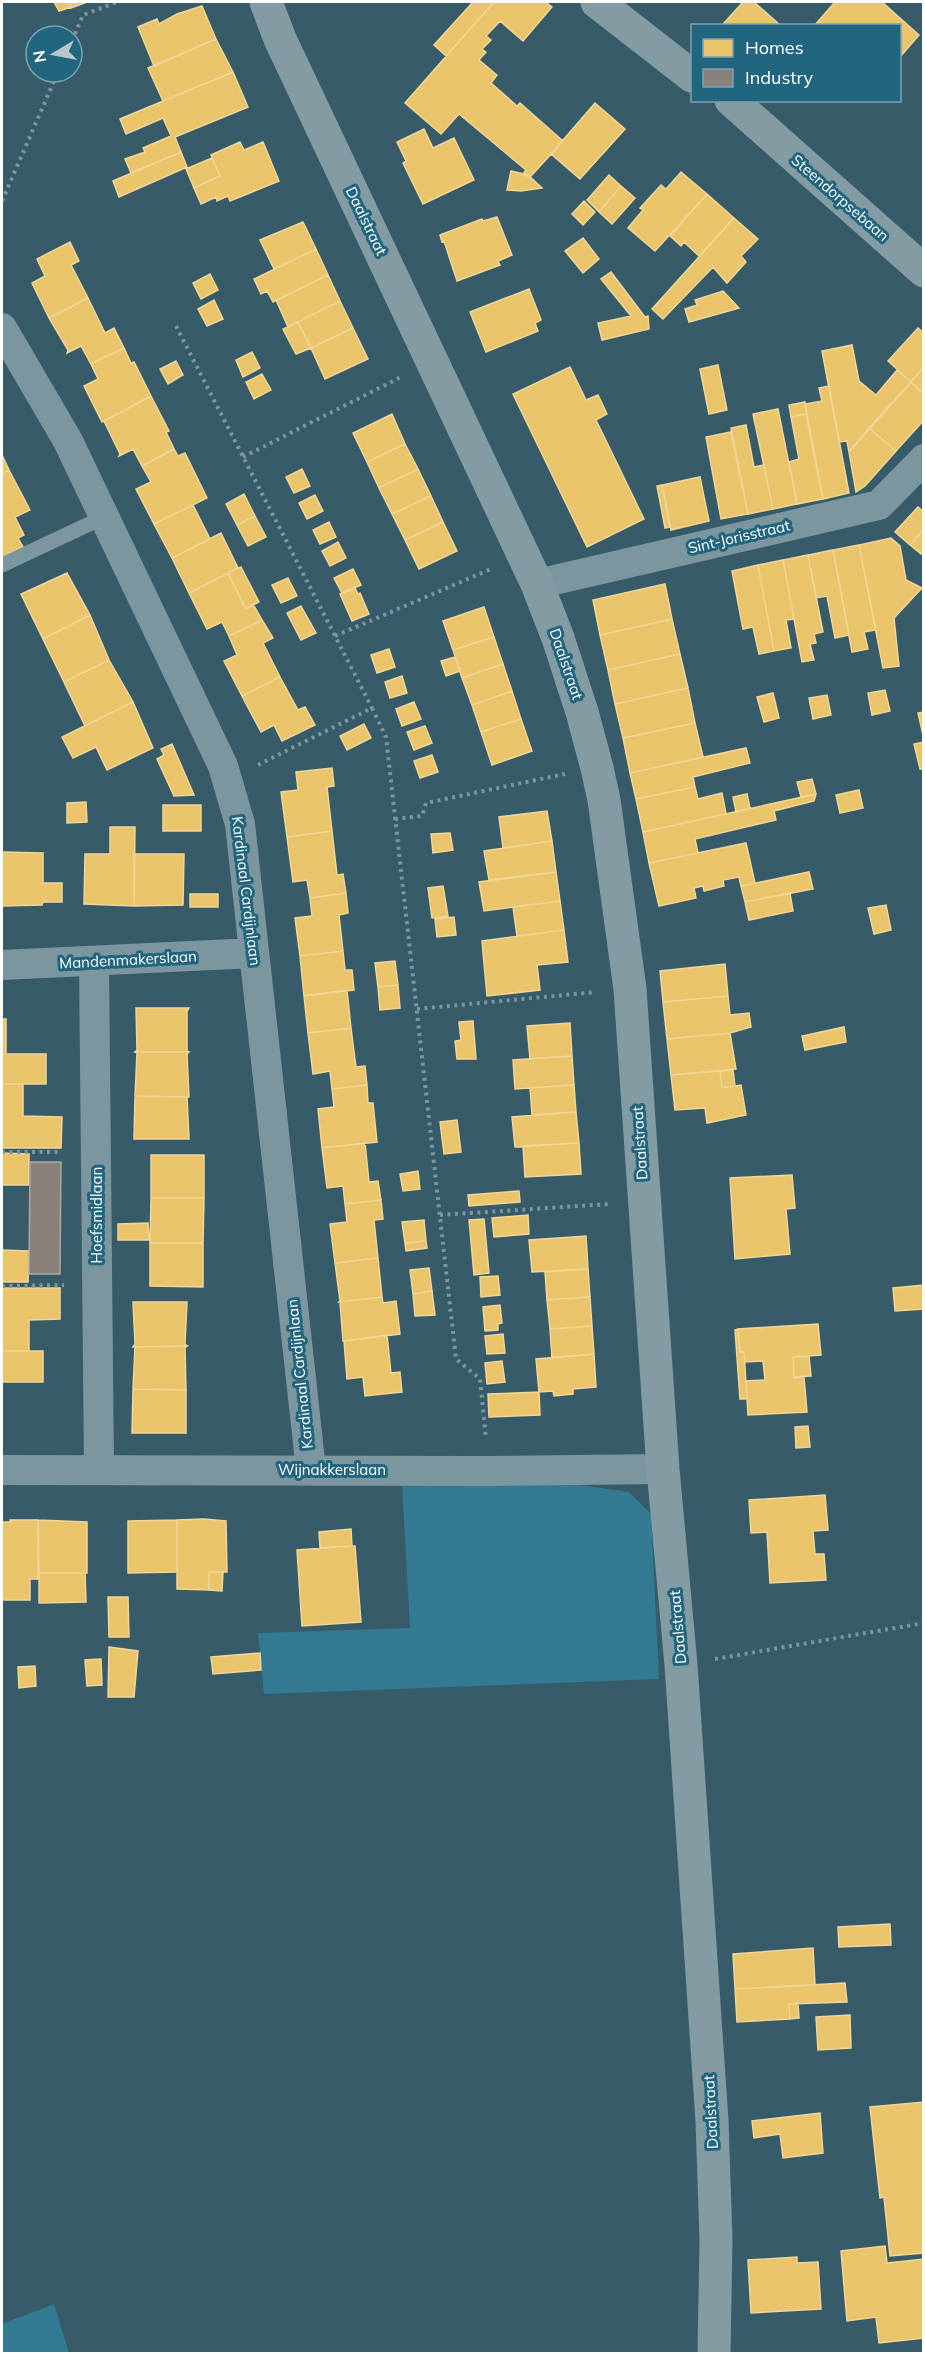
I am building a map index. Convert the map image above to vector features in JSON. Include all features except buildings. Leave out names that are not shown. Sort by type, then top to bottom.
[{"type":"street","name":"Daalstraat","points":[[266,2],[280,39],[530,569],[572,680],[604,801],[630,989],[663,1469],[681,1665],[712,2121],[716,2240],[714,2354]]},
{"type":"street","points":[[597,2],[691,73]]},
{"type":"street","points":[[626,2],[691,62]]},
{"type":"street","name":"Steendorpsebaan","points":[[727,102],[924,271]]},
{"type":"street","name":"Steendorpsebaan","points":[[732,102],[756,125]]},
{"type":"street","name":"Kardinaal Cardijnlaan","points":[[2,328],[68,441],[223,766],[240,824],[310,1470]]},
{"type":"street","name":"Sint-Jorisstraat","points":[[530,569],[879,506],[924,459]]},
{"type":"street","name":"Mandenmakerslaan","points":[[2,965],[254,953]]},
{"type":"street","name":"Hoefsmidlaan","points":[[94,962],[99,1468]]},
{"type":"street","name":"Wijnakkerslaan","points":[[2,1470],[99,1468],[488,1471],[663,1469]]},
{"type":"lane","points":[[2,566],[104,517]]},
{"type":"path","points":[[79,24],[83,15],[117,2]]},
{"type":"path","points":[[2,201],[53,84]]},
{"type":"path","points":[[176,326],[386,737],[456,1359],[480,1378],[488,1471]]},
{"type":"path","points":[[243,457],[433,360]]},
{"type":"path","points":[[335,636],[530,569]]},
{"type":"path","points":[[228,780],[372,708]]},
{"type":"path","points":[[396,819],[422,816],[426,803],[597,768]]},
{"type":"path","points":[[417,1009],[630,989]]},
{"type":"path","points":[[2,1152],[96,1151]]},
{"type":"path","points":[[440,1215],[644,1202]]},
{"type":"path","points":[[2,1286],[97,1285]]},
{"type":"path","points":[[681,1665],[924,1623]]},
{"type":"shaded area","points":[[566,1483],[629,1492],[651,1514],[659,1679],[264,1694],[258,1633],[410,1628],[402,1484]]},
{"type":"shaded area","points":[[54,2304],[69,2353],[2,2353],[2,2324]]}]
